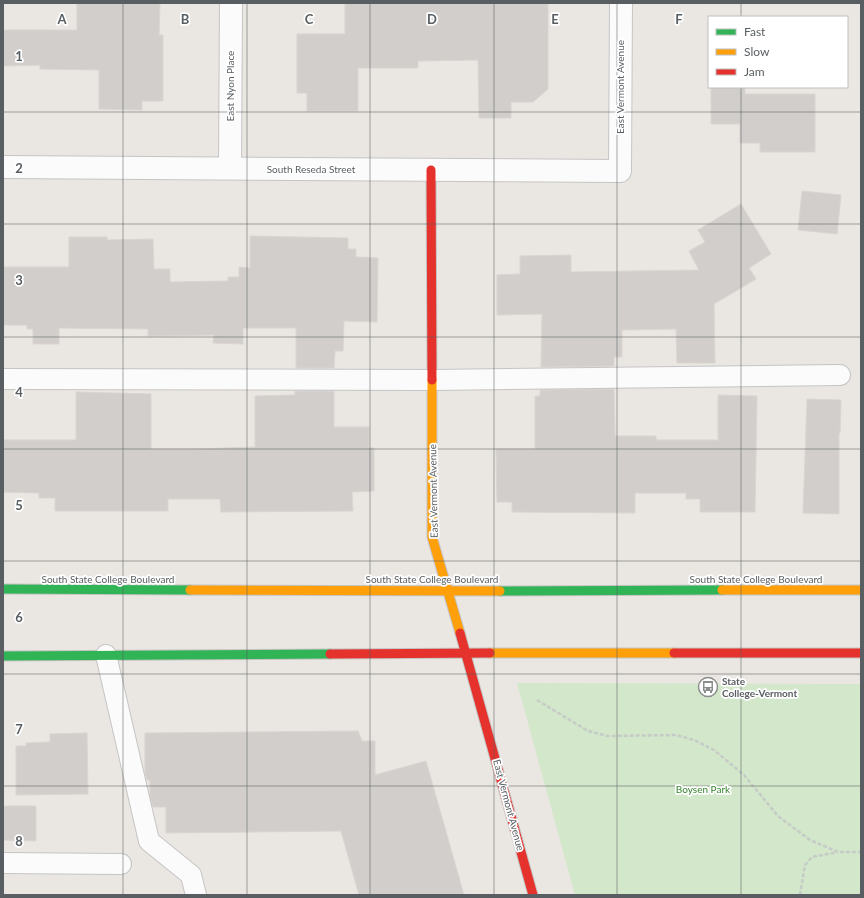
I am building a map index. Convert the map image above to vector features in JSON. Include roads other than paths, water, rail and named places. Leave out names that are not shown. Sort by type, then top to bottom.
[{"type":"main road","name":"East Vermont Avenue","points":[[431,170],[433,380],[432,537],[466,652],[533,895]]},
{"type":"main road","name":"South State College Boulevard","points":[[3,589],[447,591],[861,590]]},
{"type":"main road","points":[[3,656],[466,652],[861,652]]},
{"type":"street","name":"East Nyon Place","points":[[230,168],[231,3]]},
{"type":"street","name":"East Vermont Avenue","points":[[620,171],[621,3]]},
{"type":"street","name":"South Reseda Street","points":[[3,167],[620,171]]},
{"type":"lane","points":[[3,379],[433,380],[840,375]]},
{"type":"lane","points":[[106,655],[149,841],[191,875],[196,895]]},
{"type":"lane","points":[[3,863],[120,864]]},
{"type":"place","name":"State College-Vermont","points":[[708,687]]},
{"type":"park label","name":"Boysen Park","points":[[703,789]]}]
